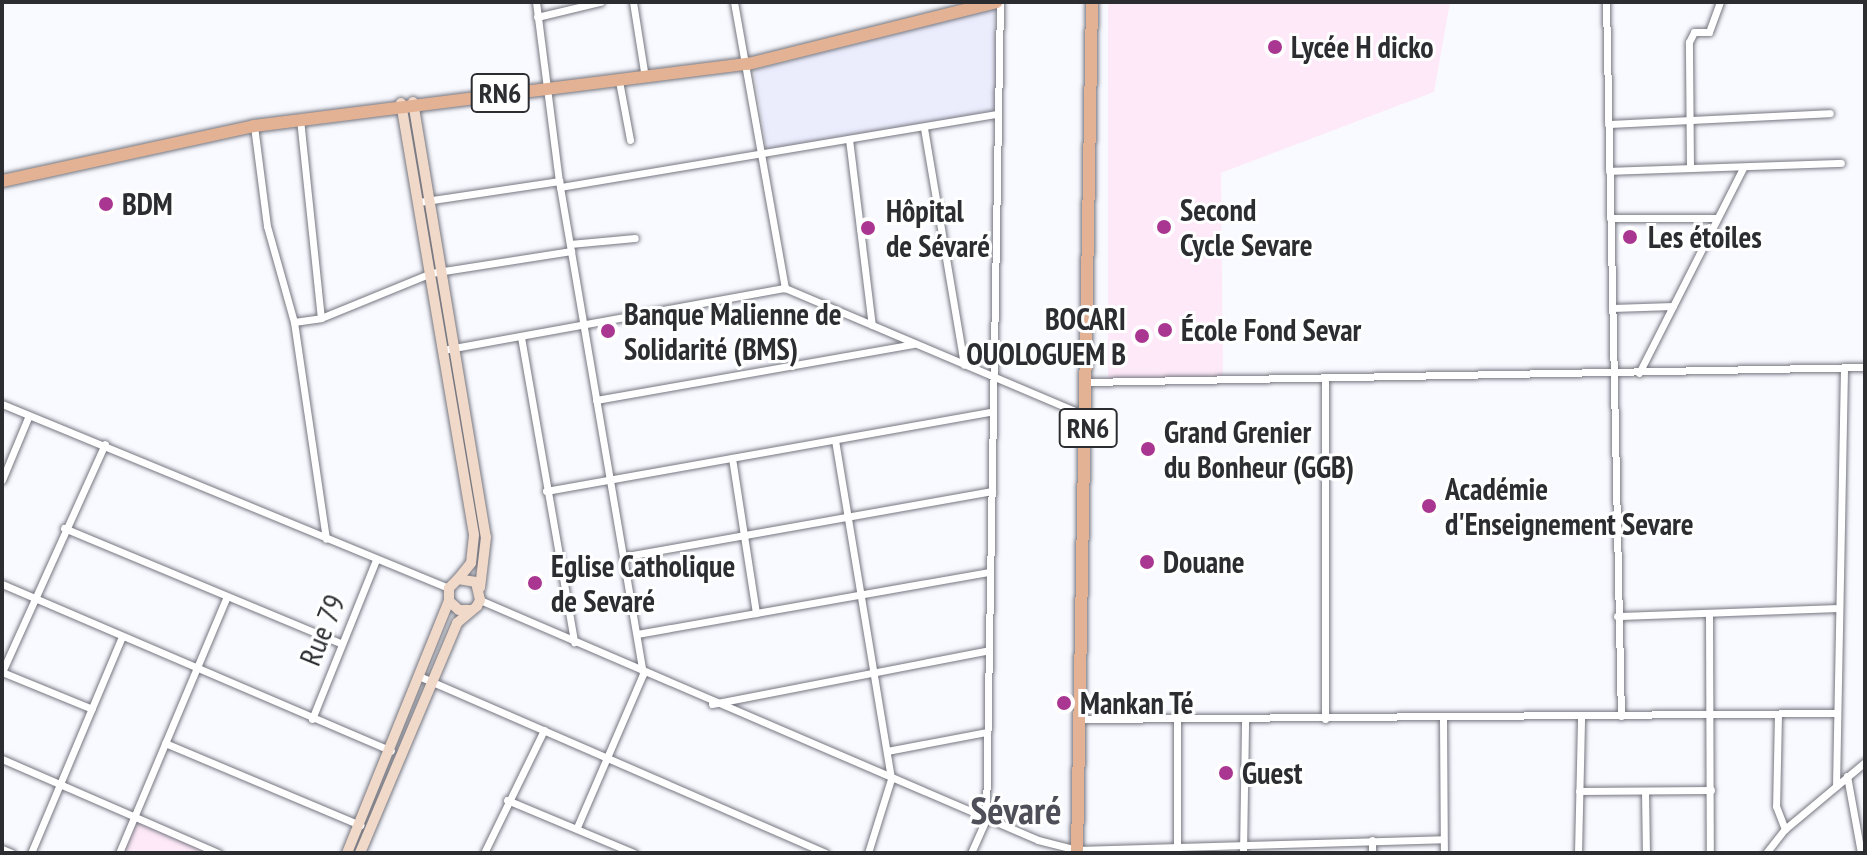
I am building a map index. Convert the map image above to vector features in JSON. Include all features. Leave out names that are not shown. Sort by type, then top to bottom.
[{"type":"main road","name":"RN6","points":[[2,181],[254,126],[407,102],[619,81],[748,64],[998,2]]},
{"type":"main road","name":"RN6","points":[[1077,851],[1088,417],[1092,2]]},
{"type":"street","points":[[536,2],[560,184],[596,400],[627,556],[643,674],[577,827]]},
{"type":"street","points":[[537,17],[600,2]]},
{"type":"street","points":[[633,2],[645,78]]},
{"type":"street","points":[[734,2],[748,64],[785,288]]},
{"type":"street","points":[[971,853],[986,819],[998,2]]},
{"type":"street","points":[[1606,2],[1621,716]]},
{"type":"street","points":[[1690,168],[1689,42],[1694,32],[1709,32],[1720,2]]},
{"type":"street","points":[[619,81],[630,140]]},
{"type":"street","points":[[407,102],[448,349],[474,535],[471,563],[449,588],[449,601],[426,679]]},
{"type":"street","points":[[1608,124],[1830,113]]},
{"type":"street","points":[[424,201],[560,184],[998,114]]},
{"type":"street","points":[[300,119],[321,318]]},
{"type":"street","points":[[254,126],[267,226],[294,322],[326,539]]},
{"type":"street","points":[[924,128],[964,365]]},
{"type":"street","points":[[849,139],[872,325]]},
{"type":"street","points":[[1609,171],[1841,163]]},
{"type":"street","points":[[1639,373],[1743,168]]},
{"type":"street","points":[[1610,218],[1715,218]]},
{"type":"street","points":[[294,322],[321,318],[435,272],[635,238]]},
{"type":"street","points":[[448,349],[785,288],[994,380],[1088,417]]},
{"type":"street","points":[[1612,308],[1673,306]]},
{"type":"street","points":[[521,337],[574,642]]},
{"type":"street","points":[[596,400],[913,344]]},
{"type":"street","points":[[347,853],[426,679],[457,623],[480,600],[486,537],[448,349]]},
{"type":"street","points":[[1836,786],[1835,608],[1844,367]]},
{"type":"street","points":[[1087,382],[1612,375],[1865,367]]},
{"type":"street","points":[[1325,380],[1325,719]]},
{"type":"street","points":[[2,404],[449,588]]},
{"type":"street","points":[[546,491],[993,411]]},
{"type":"street","points":[[2,480],[29,415]]},
{"type":"street","points":[[835,440],[891,779],[868,853]]},
{"type":"street","points":[[92,709],[2,672],[64,528],[105,444]]},
{"type":"street","points":[[732,458],[756,613]]},
{"type":"street","points":[[627,556],[992,491]]},
{"type":"street","points":[[64,528],[226,599],[342,644]]},
{"type":"street","name":"Rue 79","points":[[312,719],[376,560]]},
{"type":"street","points":[[637,634],[990,572]]},
{"type":"street","points":[[458,579],[471,579],[480,588]]},
{"type":"street","points":[[2,584],[196,670],[395,752]]},
{"type":"street","points":[[119,853],[226,599]]},
{"type":"street","points":[[480,600],[712,704],[986,819],[1077,851],[1177,843],[1443,839]]},
{"type":"street","points":[[449,601],[459,610],[471,610]]},
{"type":"street","points":[[1617,616],[1835,608]]},
{"type":"street","points":[[1709,613],[1710,853]]},
{"type":"street","points":[[31,853],[122,636]]},
{"type":"street","points":[[712,704],[989,650]]},
{"type":"street","points":[[426,679],[825,853]]},
{"type":"street","points":[[1080,719],[1443,720],[1837,713]]},
{"type":"street","points":[[1778,714],[1776,806],[1785,829]]},
{"type":"street","points":[[1578,853],[1581,718]]},
{"type":"street","points":[[1177,719],[1177,853]]},
{"type":"street","points":[[1243,853],[1245,719]]},
{"type":"street","points":[[1443,720],[1444,853]]},
{"type":"street","points":[[484,853],[507,800],[544,730]]},
{"type":"street","points":[[887,751],[987,732]]},
{"type":"street","points":[[165,743],[370,830]]},
{"type":"street","points":[[360,853],[395,752]]},
{"type":"street","points":[[2,759],[218,853]]},
{"type":"street","points":[[1766,853],[1785,829],[1865,762]]},
{"type":"street","points":[[1847,776],[1861,853]]},
{"type":"street","points":[[1579,791],[1711,790]]},
{"type":"street","points":[[1645,791],[1646,853]]},
{"type":"street","points":[[507,800],[634,853]]},
{"type":"street","points":[[1372,840],[1372,853]]},
{"type":"street","points":[[1308,841],[1308,853]]},
{"type":"street","points":[[2,849],[12,853]]},
{"type":"shaded area","name":"Lycée H dicko","points":[[1108,2],[1450,2],[1434,92],[1221,173],[1223,380],[1108,381]]},
{"type":"shaded area","points":[[994,9],[998,112],[767,153],[754,70]]},
{"type":"shaded area","points":[[136,821],[211,853],[122,853]]},
{"type":"place","name":"Lycée H dicko","points":[[1275,47]]},
{"type":"place","name":"BDM","points":[[106,204]]},
{"type":"place","name":"Second Cycle Sevare","points":[[1164,227]]},
{"type":"place","name":"Hôpital de Sévaré","points":[[868,228]]},
{"type":"place","name":"Les étoiles","points":[[1630,237]]},
{"type":"place","name":"École Fond Sevar","points":[[1165,330]]},
{"type":"place","name":"Banque Malienne de Solidarité (BMS)","points":[[608,331]]},
{"type":"place","name":"BOCARI OUOLOGUEM B","points":[[1142,336]]},
{"type":"place","name":"Grand Grenier du Bonheur (GGB)","points":[[1148,449]]},
{"type":"place","name":"Académie d'Enseignement Sevare","points":[[1429,506]]},
{"type":"place","name":"Douane","points":[[1147,562]]},
{"type":"place","name":"Eglise Catholique de Sevaré","points":[[535,583]]},
{"type":"place","name":"Mankan Té","points":[[1064,703]]},
{"type":"place","name":"Guest","points":[[1226,773]]},
{"type":"district","name":"Sévaré","points":[[1016,810]]}]
